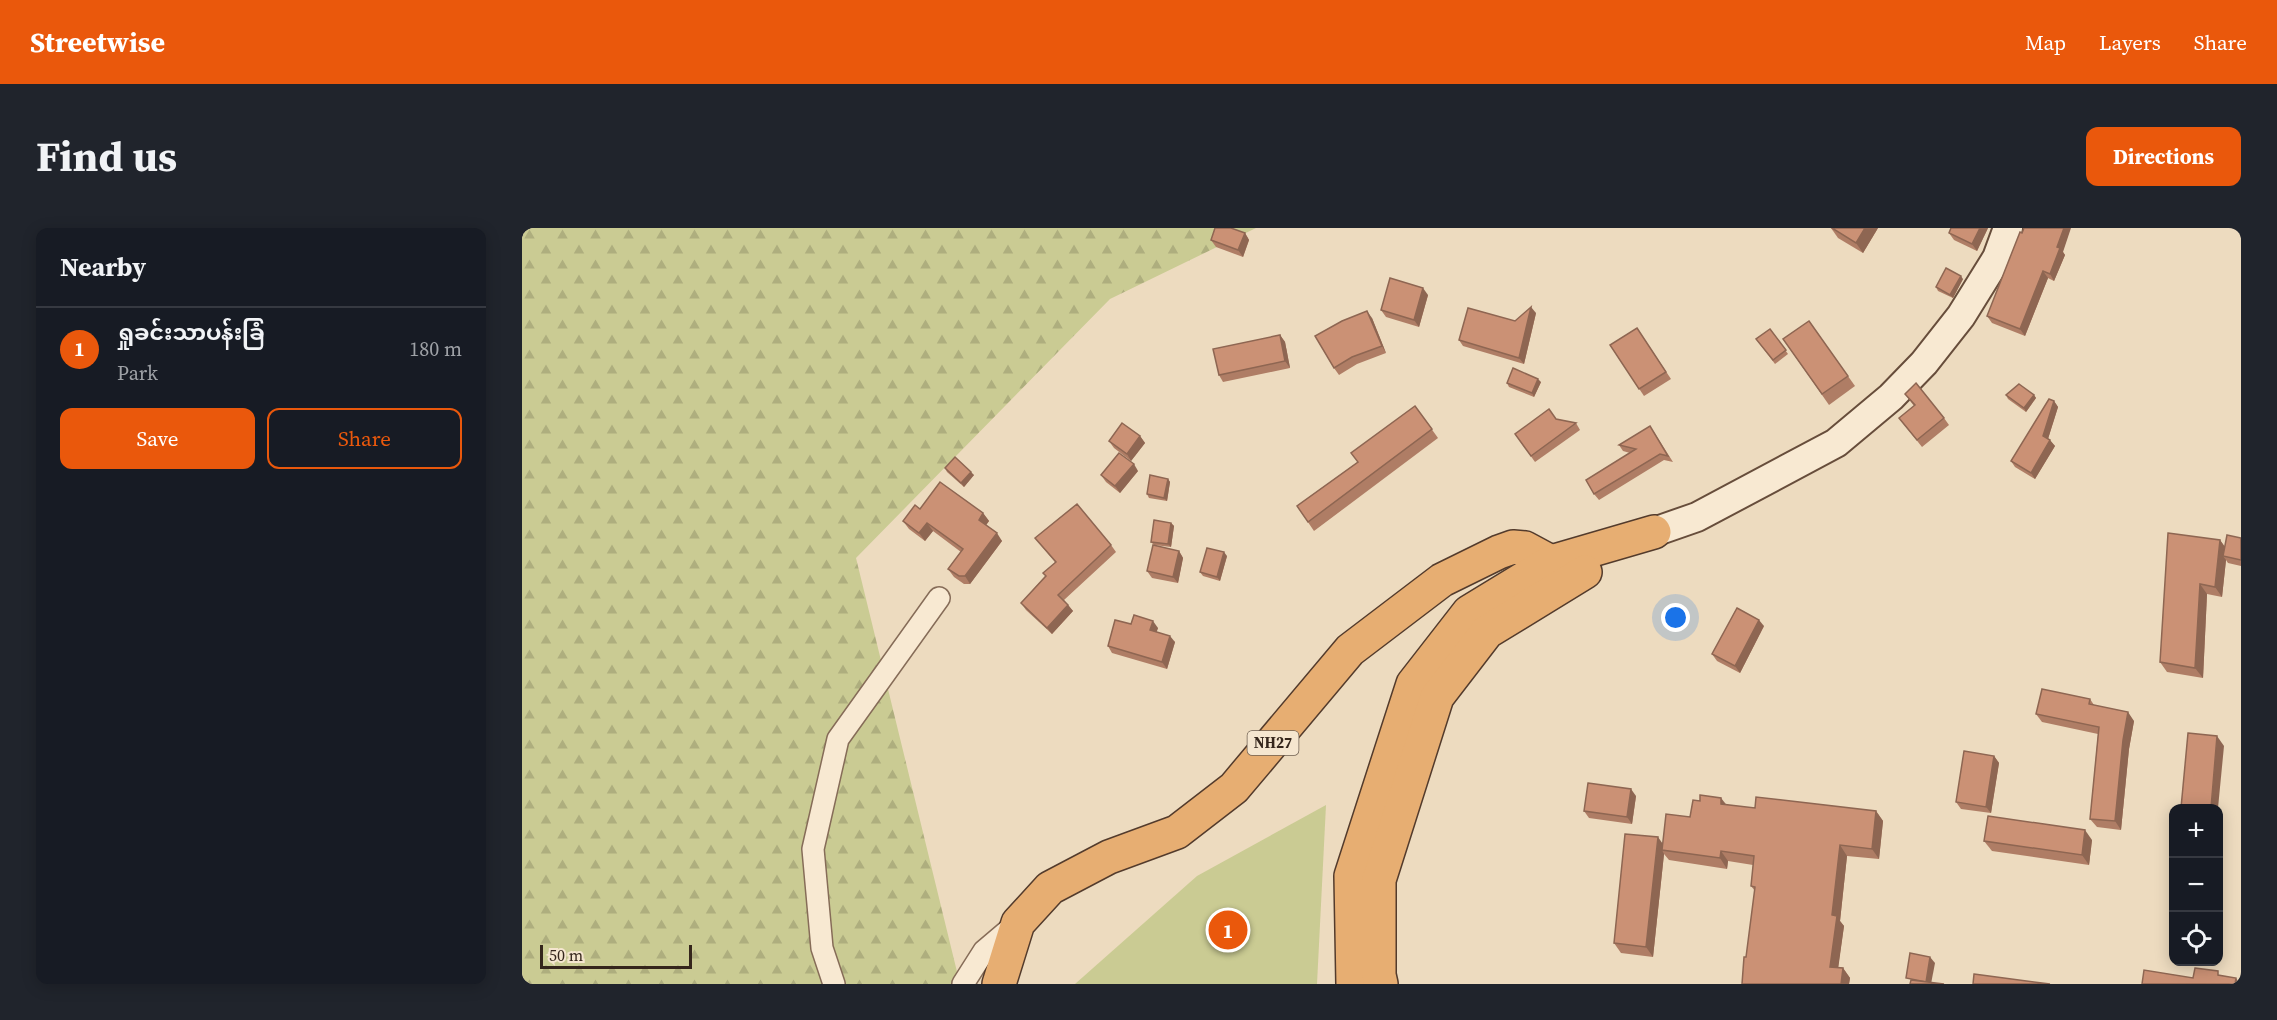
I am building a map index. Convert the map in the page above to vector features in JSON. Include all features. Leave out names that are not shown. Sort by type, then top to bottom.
[{"type":"highway","points":[[1353,984],[1351,876],[1413,684],[1469,612],[1654,532]]},
{"type":"highway","name":"NH27","points":[[999,984],[1018,923],[1050,888],[1109,857],[1177,832],[1234,788],[1350,650],[1443,580],[1514,546],[1525,548],[1559,572]]},
{"type":"highway","points":[[1381,984],[1379,975],[1379,880],[1437,697],[1487,632],[1559,572]]},
{"type":"main road","points":[[1654,532],[1697,517],[1836,443],[1891,397],[1924,363],[1961,316],[1997,258],[2008,228]]},
{"type":"street","points":[[834,984],[822,948],[813,849],[838,739],[939,598]]},
{"type":"street","points":[[963,984],[984,951],[1018,923]]},
{"type":"green space","points":[[522,228],[1256,228],[1110,299],[856,558],[960,984],[522,984]]},
{"type":"green space","points":[[1326,805],[1317,984],[1075,984],[1197,876]]},
{"type":"building","points":[[1215,228],[1231,228],[1245,233],[1238,250],[1211,240]]},
{"type":"building","points":[[1832,228],[1865,228],[1856,243]]},
{"type":"building","points":[[1951,228],[1980,228],[1972,244],[1949,233]]},
{"type":"building","points":[[2024,228],[2064,228],[2057,247],[2060,248],[2050,274],[2043,271],[2020,329],[1987,316],[2020,232],[2022,233]]},
{"type":"building","points":[[1946,268],[1961,276],[1950,295],[1936,287]]},
{"type":"building","points":[[1390,278],[1423,288],[1414,320],[1381,310]]},
{"type":"building","points":[[1531,307],[1519,358],[1459,340],[1468,308],[1515,321]]},
{"type":"building","points":[[1367,311],[1382,346],[1352,357],[1334,368],[1315,336],[1342,321]]},
{"type":"building","points":[[1809,321],[1848,376],[1822,394],[1783,339]]},
{"type":"building","points":[[1637,328],[1666,372],[1639,389],[1610,345]]},
{"type":"building","points":[[1770,329],[1786,350],[1773,360],[1756,339]]},
{"type":"building","points":[[1280,335],[1285,361],[1219,375],[1213,349]]},
{"type":"building","points":[[1513,368],[1538,379],[1532,393],[1507,383]]},
{"type":"building","points":[[1916,383],[1944,418],[1917,440],[1899,418],[1915,405],[1905,394]]},
{"type":"building","points":[[2019,384],[2034,395],[2024,408],[2006,395]]},
{"type":"building","points":[[2049,399],[2054,401],[2043,436],[2050,440],[2031,473],[2011,461]]},
{"type":"building","points":[[1415,406],[1432,429],[1308,522],[1297,506],[1358,462],[1351,453]]},
{"type":"building","points":[[1549,409],[1556,419],[1576,423],[1531,456],[1515,434]]},
{"type":"building","points":[[1122,423],[1140,436],[1127,454],[1109,441]]},
{"type":"building","points":[[1650,426],[1668,456],[1660,454],[1594,494],[1586,480],[1636,449],[1619,445]]},
{"type":"building","points":[[1119,453],[1134,464],[1115,486],[1101,475]]},
{"type":"building","points":[[955,457],[971,472],[961,483],[945,468]]},
{"type":"building","points":[[1150,475],[1168,479],[1164,498],[1147,494]]},
{"type":"building","points":[[940,482],[983,513],[979,520],[997,533],[965,576],[959,576],[948,569],[963,549],[927,523],[919,533],[903,521],[915,505],[920,509]]},
{"type":"building","points":[[1077,504],[1111,545],[1058,595],[1068,605],[1047,628],[1021,603],[1046,576],[1043,573],[1056,562],[1035,538]]},
{"type":"building","points":[[1154,520],[1171,523],[1168,544],[1151,542]]},
{"type":"building","points":[[2168,533],[2220,540],[2215,587],[2200,584],[2195,668],[2160,662]]},
{"type":"building","points":[[2227,535],[2241,538],[2241,560],[2223,556]]},
{"type":"building","points":[[1153,545],[1179,551],[1173,577],[1147,571]]},
{"type":"building","points":[[1207,548],[1224,552],[1217,577],[1200,572]]},
{"type":"building","points":[[1737,608],[1759,620],[1735,666],[1712,654]]},
{"type":"building","points":[[1134,615],[1153,621],[1150,630],[1170,636],[1162,662],[1108,646],[1115,620],[1131,624]]},
{"type":"building","points":[[2042,689],[2090,699],[2089,704],[2128,712],[2115,821],[2090,819],[2099,727],[2036,714]]},
{"type":"building","points":[[2188,733],[2217,736],[2211,804],[2181,804]]},
{"type":"building","points":[[1964,751],[1994,756],[1986,807],[1956,802]]},
{"type":"building","points":[[1588,783],[1631,789],[1627,817],[1584,811]]},
{"type":"building","points":[[1700,795],[1721,798],[1721,804],[1755,808],[1756,797],[1876,811],[1872,849],[1840,845],[1832,915],[1837,916],[1830,967],[1843,968],[1841,984],[1742,984],[1755,887],[1751,886],[1754,856],[1721,851],[1720,858],[1662,850],[1666,814],[1690,817],[1693,800],[1700,801]]},
{"type":"building","points":[[1988,816],[2085,830],[2082,855],[1984,841]]},
{"type":"building","points":[[1625,834],[1658,837],[1646,947],[1614,943]]},
{"type":"building","points":[[1910,953],[1930,957],[1926,982],[1906,978]]},
{"type":"building","points":[[2195,968],[2218,971],[2218,975],[2236,978],[2235,984],[2142,984],[2144,970],[2193,978]]},
{"type":"building","points":[[1974,974],[2050,984],[1973,984]]},
{"type":"building","points":[[1911,980],[1944,984],[1910,984]]},
{"type":"place","name":"ရှုခင်းသာပန်းခြံ","points":[[1228,930]]}]
